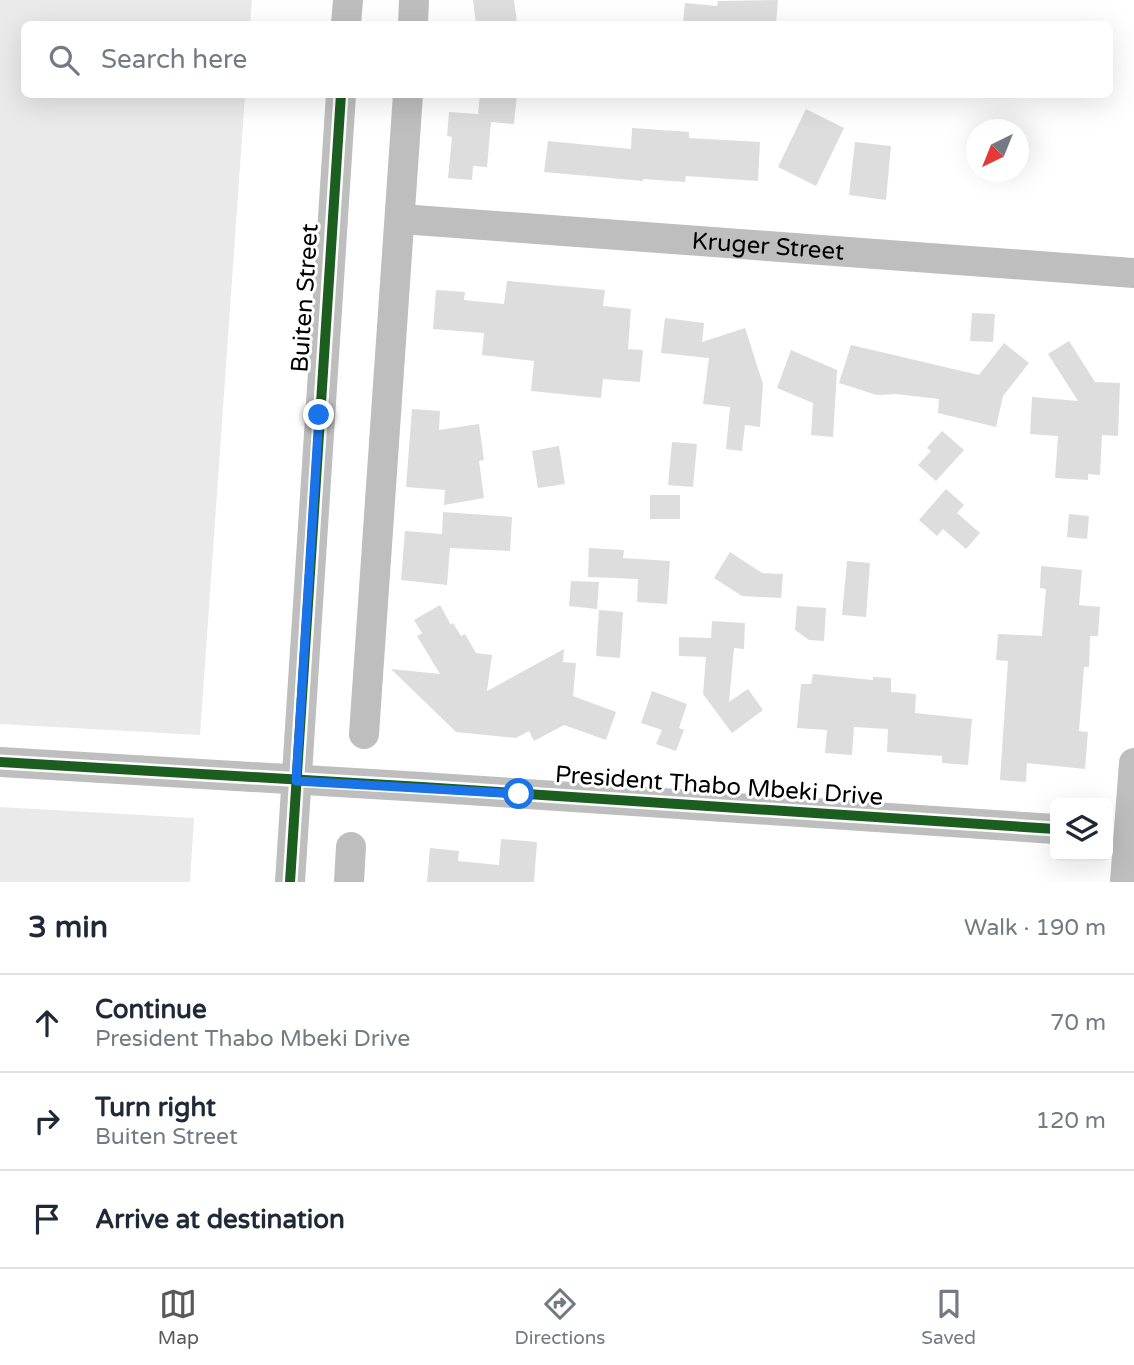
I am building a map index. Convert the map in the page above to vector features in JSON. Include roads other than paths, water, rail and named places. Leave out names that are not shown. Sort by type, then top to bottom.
[{"type":"street","points":[[346,21],[348,0]]},
{"type":"street","points":[[413,21],[414,0]]},
{"type":"street","name":"Buiten Street","points":[[290,882],[341,98]]},
{"type":"street","points":[[364,734],[408,98]]},
{"type":"street","name":"Kruger Street","points":[[401,219],[1134,273]]},
{"type":"street","name":"President Thabo Mbeki Drive","points":[[0,762],[1050,829]]},
{"type":"street","points":[[1125,882],[1123,834],[1134,763]]},
{"type":"street","points":[[349,882],[351,847]]}]
